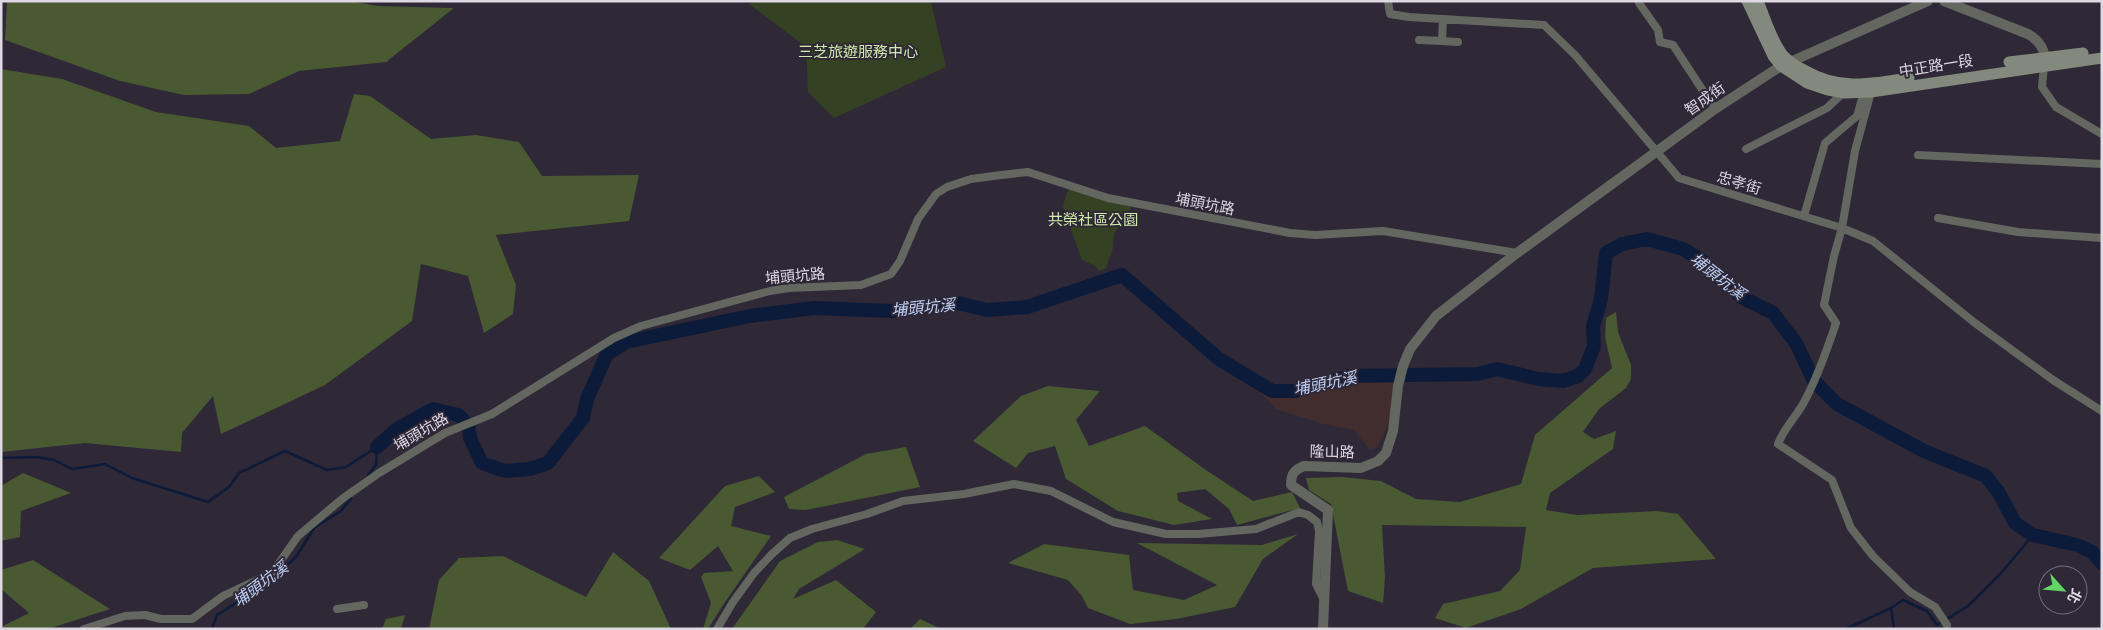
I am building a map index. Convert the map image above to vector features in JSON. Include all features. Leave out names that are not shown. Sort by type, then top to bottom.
[{"type":"main road","points":[[1747,1],[1773,56],[1785,64]]},
{"type":"main road","points":[[1758,1],[1785,64]]},
{"type":"main road","name":"中正路一段","points":[[1785,64],[1814,86],[1868,92],[2102,51]]},
{"type":"main road","name":"中正路一段","points":[[1846,89],[1873,83],[2045,61],[2102,58]]},
{"type":"street","name":"忠孝街","points":[[1388,1],[1390,14],[1544,25],[1575,55],[1679,178],[1842,228],[1872,241],[1975,323],[2053,380],[2102,411]]},
{"type":"street","name":"智成街","points":[[1517,253],[1714,109],[1785,64],[1928,1]]},
{"type":"street","points":[[1944,1],[2039,40],[2045,61],[2042,87],[2056,107],[2102,134]]},
{"type":"street","points":[[1639,3],[1658,30],[1660,42],[1672,46],[1714,109]]},
{"type":"street","points":[[1442,41],[1443,19]]},
{"type":"street","points":[[1419,40],[1458,42]]},
{"type":"street","points":[[1746,149],[1827,108],[1846,89]]},
{"type":"street","points":[[1804,216],[1825,143],[1857,116],[1868,92]]},
{"type":"street","points":[[1868,92],[1855,151],[1842,228],[1824,305],[1836,323],[1804,403],[1793,419],[1787,424],[1778,444],[1832,480],[1851,528],[1873,556],[1910,592],[1935,607],[1947,625]]},
{"type":"street","points":[[1918,155],[2102,164]]},
{"type":"street","name":"埔頭坑路","points":[[84,629],[125,616],[145,615],[161,619],[192,619],[223,596],[272,573],[298,536],[342,499],[379,473],[456,427],[492,414],[614,338],[641,326],[770,291],[789,288],[861,285],[891,274],[900,261],[918,219],[936,194],[946,187],[971,180],[1028,172],[1108,198],[1263,228],[1315,235],[1383,231],[1517,253]]},
{"type":"street","points":[[1938,218],[2018,232],[2102,238]]},
{"type":"street","name":"隆山路","points":[[1324,629],[1328,510],[1291,485],[1291,476],[1296,469],[1304,466],[1361,468],[1378,461],[1386,453],[1391,443],[1398,386],[1410,349],[1436,316],[1517,253]]},
{"type":"street","points":[[717,629],[733,602],[754,573],[790,538],[812,529],[867,514],[903,501],[964,494],[1014,484],[1052,491],[1113,522],[1166,534],[1198,534],[1256,529],[1299,512],[1308,515],[1317,522],[1319,531],[1316,584],[1324,600]]},
{"type":"street","points":[[337,609],[364,605]]},
{"type":"shaded area","points":[[1366,378],[1396,380],[1394,402],[1386,430],[1377,447],[1370,450],[1354,430],[1323,424],[1276,409],[1261,393],[1263,390],[1274,393],[1291,393],[1338,381]]},
{"type":"green space","points":[[7,1],[350,1],[378,6],[454,8],[386,62],[299,71],[249,94],[184,95],[120,81],[5,40]]},
{"type":"green space","name":"三芝旅遊服務中心","points":[[754,1],[931,1],[946,67],[834,118],[808,92],[806,47],[749,4]]},
{"type":"green space","points":[[1,69],[62,79],[156,112],[249,126],[276,148],[340,141],[354,94],[370,96],[431,139],[476,135],[519,142],[542,176],[639,175],[629,221],[496,235],[516,285],[513,314],[484,333],[468,276],[421,264],[412,321],[325,385],[221,434],[213,396],[182,433],[181,452],[85,443],[1,452]]},
{"type":"green space","name":"共榮社區公園","points":[[1069,188],[1129,205],[1131,208],[1114,234],[1113,248],[1106,268],[1099,271],[1095,266],[1082,260],[1065,213],[1063,205]]},
{"type":"green space","points":[[1616,312],[1618,332],[1631,365],[1631,379],[1626,388],[1599,409],[1583,432],[1594,439],[1616,431],[1613,449],[1550,493],[1546,510],[1577,515],[1657,511],[1678,514],[1716,559],[1593,568],[1521,609],[1466,628],[1435,618],[1443,604],[1500,591],[1520,570],[1526,527],[1382,525],[1385,578],[1383,603],[1348,591],[1331,504],[1309,490],[1306,478],[1342,477],[1381,481],[1416,499],[1460,502],[1521,484],[1535,435],[1612,368],[1605,337],[1606,318]]},
{"type":"green space","points":[[1048,386],[1100,391],[1076,420],[1089,446],[1145,426],[1253,501],[1292,492],[1300,508],[1237,525],[1229,509],[1205,489],[1177,493],[1178,501],[1212,519],[1174,525],[1118,511],[1066,479],[1055,446],[1028,453],[1016,468],[973,441],[1021,396]]},
{"type":"green space","points":[[906,447],[920,487],[806,510],[789,509],[784,497],[866,454]]},
{"type":"green space","points":[[23,473],[71,493],[21,511],[20,537],[1,541],[1,486]]},
{"type":"green space","points":[[759,476],[775,492],[735,507],[731,526],[771,536],[708,629],[703,629],[711,603],[701,577],[704,573],[733,571],[718,546],[690,570],[659,558],[725,486]]},
{"type":"green space","points":[[1298,534],[1263,559],[1235,607],[1176,619],[1130,624],[1088,608],[1082,596],[1068,580],[1008,563],[1044,544],[1129,555],[1133,590],[1184,600],[1217,585],[1137,543],[1262,545]]},
{"type":"green space","points":[[837,540],[865,549],[799,589],[793,599],[836,580],[876,612],[863,629],[732,629],[780,561],[818,542]]},
{"type":"green space","points":[[613,552],[649,581],[671,629],[429,629],[439,580],[459,558],[503,556],[586,597]]},
{"type":"green space","points":[[33,560],[110,609],[48,629],[1,629],[1,627],[29,613],[1,589],[1,570]]},
{"type":"green space","points":[[405,615],[401,629],[382,629],[386,619]]},
{"type":"green space","points":[[920,619],[941,629],[910,629]]},
{"type":"waterway","name":"埔頭坑溪","points":[[468,424],[470,438],[482,463],[505,471],[530,469],[548,463],[583,418],[587,399],[607,354],[626,342],[750,316],[814,308],[892,311],[958,303],[987,310],[1027,307],[1122,275],[1219,359],[1272,391],[1296,391],[1349,376],[1478,374],[1497,369],[1538,379],[1563,381],[1578,376],[1585,369],[1594,346],[1593,326],[1601,299],[1606,253],[1622,244],[1647,239],[1683,249],[1703,261],[1741,297],[1773,313],[1796,343],[1814,381],[1837,404],[1924,451],[1986,476],[1999,493],[2015,523],[2033,535],[2077,545],[2092,552],[2102,563]]},
{"type":"waterway","name":"埔頭坑溪","points":[[377,447],[397,429],[433,409],[458,415],[462,418]]},
{"type":"waterway","points":[[1,458],[37,457],[54,460],[72,469],[105,464],[132,478],[208,502],[229,487],[239,473],[285,451],[327,470],[346,467],[377,447]]},
{"type":"waterway","name":"埔頭坑溪","points":[[368,475],[376,465],[377,449]]},
{"type":"waterway","name":"埔頭坑溪","points":[[212,629],[217,615],[269,582],[296,557],[314,528],[341,511],[351,498]]},
{"type":"waterway","points":[[1891,608],[1903,600],[1927,611],[1937,625],[1968,606],[2002,572],[2033,535]]},
{"type":"waterway","points":[[1846,629],[1891,608],[1894,629]]}]
